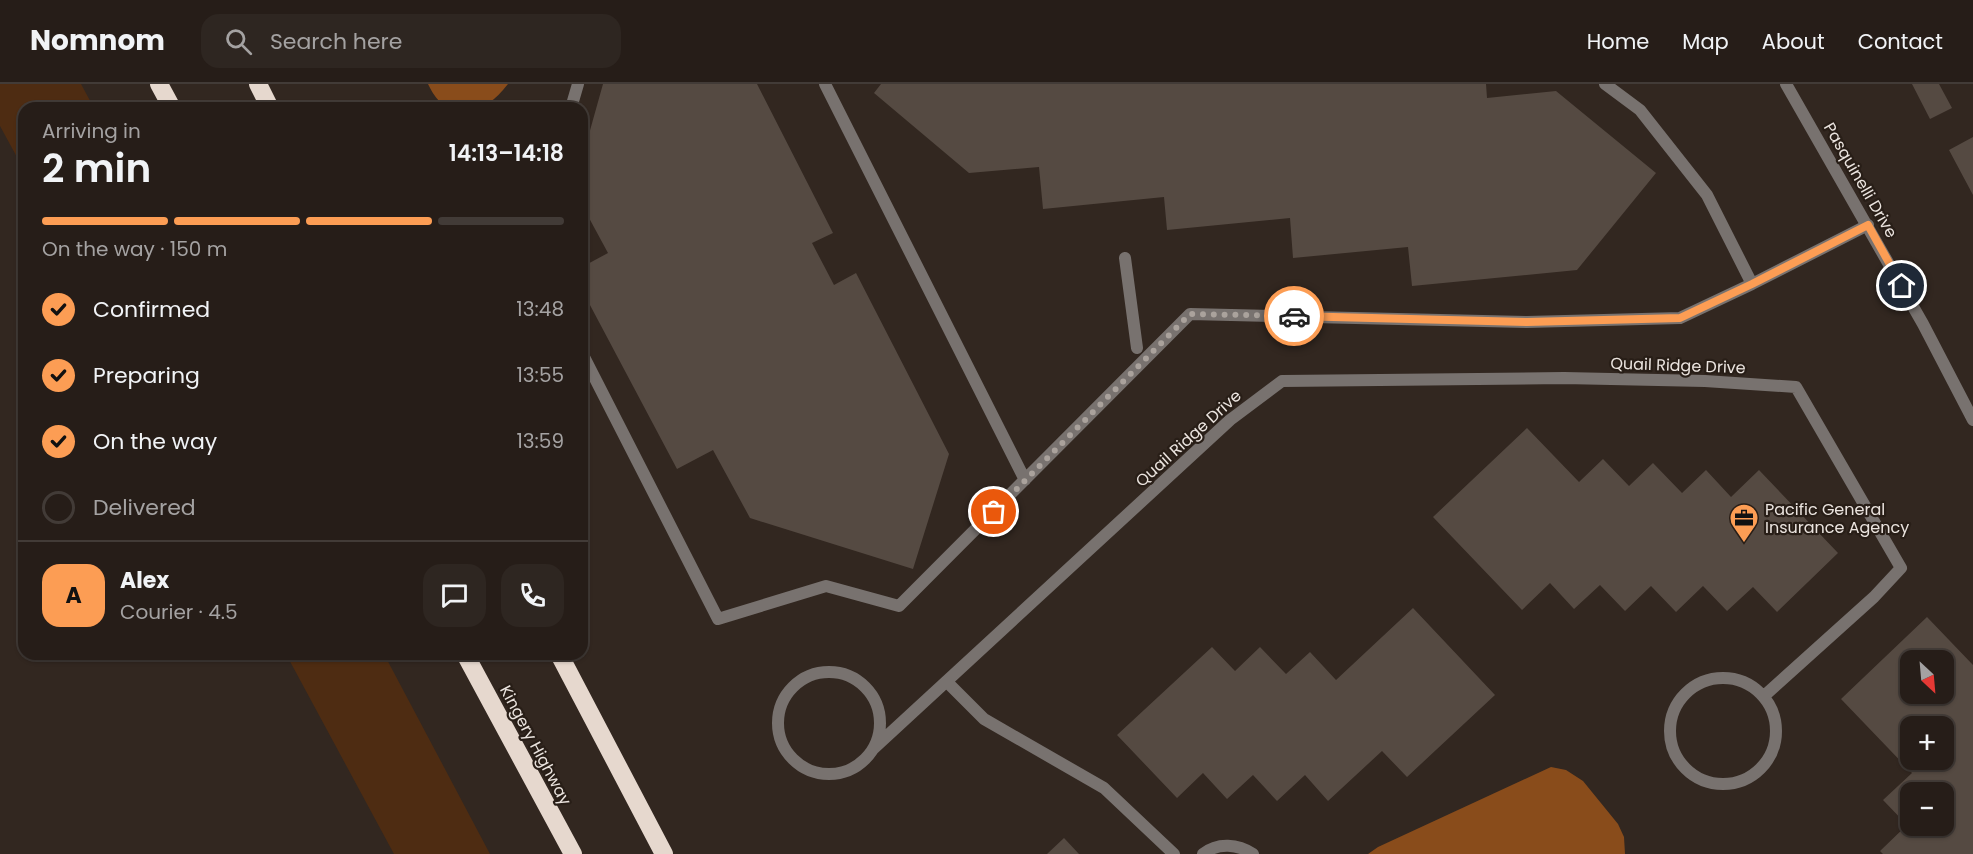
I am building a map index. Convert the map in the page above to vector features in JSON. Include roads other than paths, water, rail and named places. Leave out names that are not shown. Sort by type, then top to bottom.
[{"type":"highway","points":[[159,84],[169,102]]},
{"type":"highway","points":[[258,84],[267,102]]},
{"type":"highway","name":"Kingery Highway","points":[[468,660],[573,854]]},
{"type":"highway","points":[[562,660],[664,854]]},
{"type":"street","points":[[573,102],[578,84]]},
{"type":"street","points":[[825,84],[1025,480]]},
{"type":"street","points":[[1605,84],[1640,110],[1707,195],[1752,284]]},
{"type":"street","name":"Pasquinelli Drive","points":[[1786,84],[1868,225],[1973,420]]},
{"type":"street","points":[[588,364],[718,619],[826,586],[899,606],[1190,314],[1527,322],[1680,318],[1868,225]]},
{"type":"street","points":[[1125,258],[1137,348]]},
{"type":"street","name":"Quail Ridge Drive","points":[[873,749],[879,732],[880,714],[874,698],[862,684],[847,675],[830,672],[812,675],[797,684],[785,697],[779,712],[778,728],[782,743],[790,757],[803,767],[818,773],[834,774],[849,770],[863,761],[873,749],[1230,420],[1281,381],[1564,378],[1705,381],[1796,387],[1901,568],[1874,597],[1764,696]]},
{"type":"street","points":[[1727,678],[1747,683],[1764,696],[1774,714],[1777,735],[1772,756],[1758,772],[1740,783],[1719,785],[1699,780],[1683,767],[1672,749],[1669,728],[1675,707],[1688,691],[1706,680],[1727,678]]},
{"type":"street","points":[[947,682],[984,719],[1104,789],[1174,854]]},
{"type":"street","points":[[1203,854],[1220,846],[1233,845],[1253,854]]},
{"type":"place","name":"Pacific General Insurance Agency","points":[[1744,544]]}]
